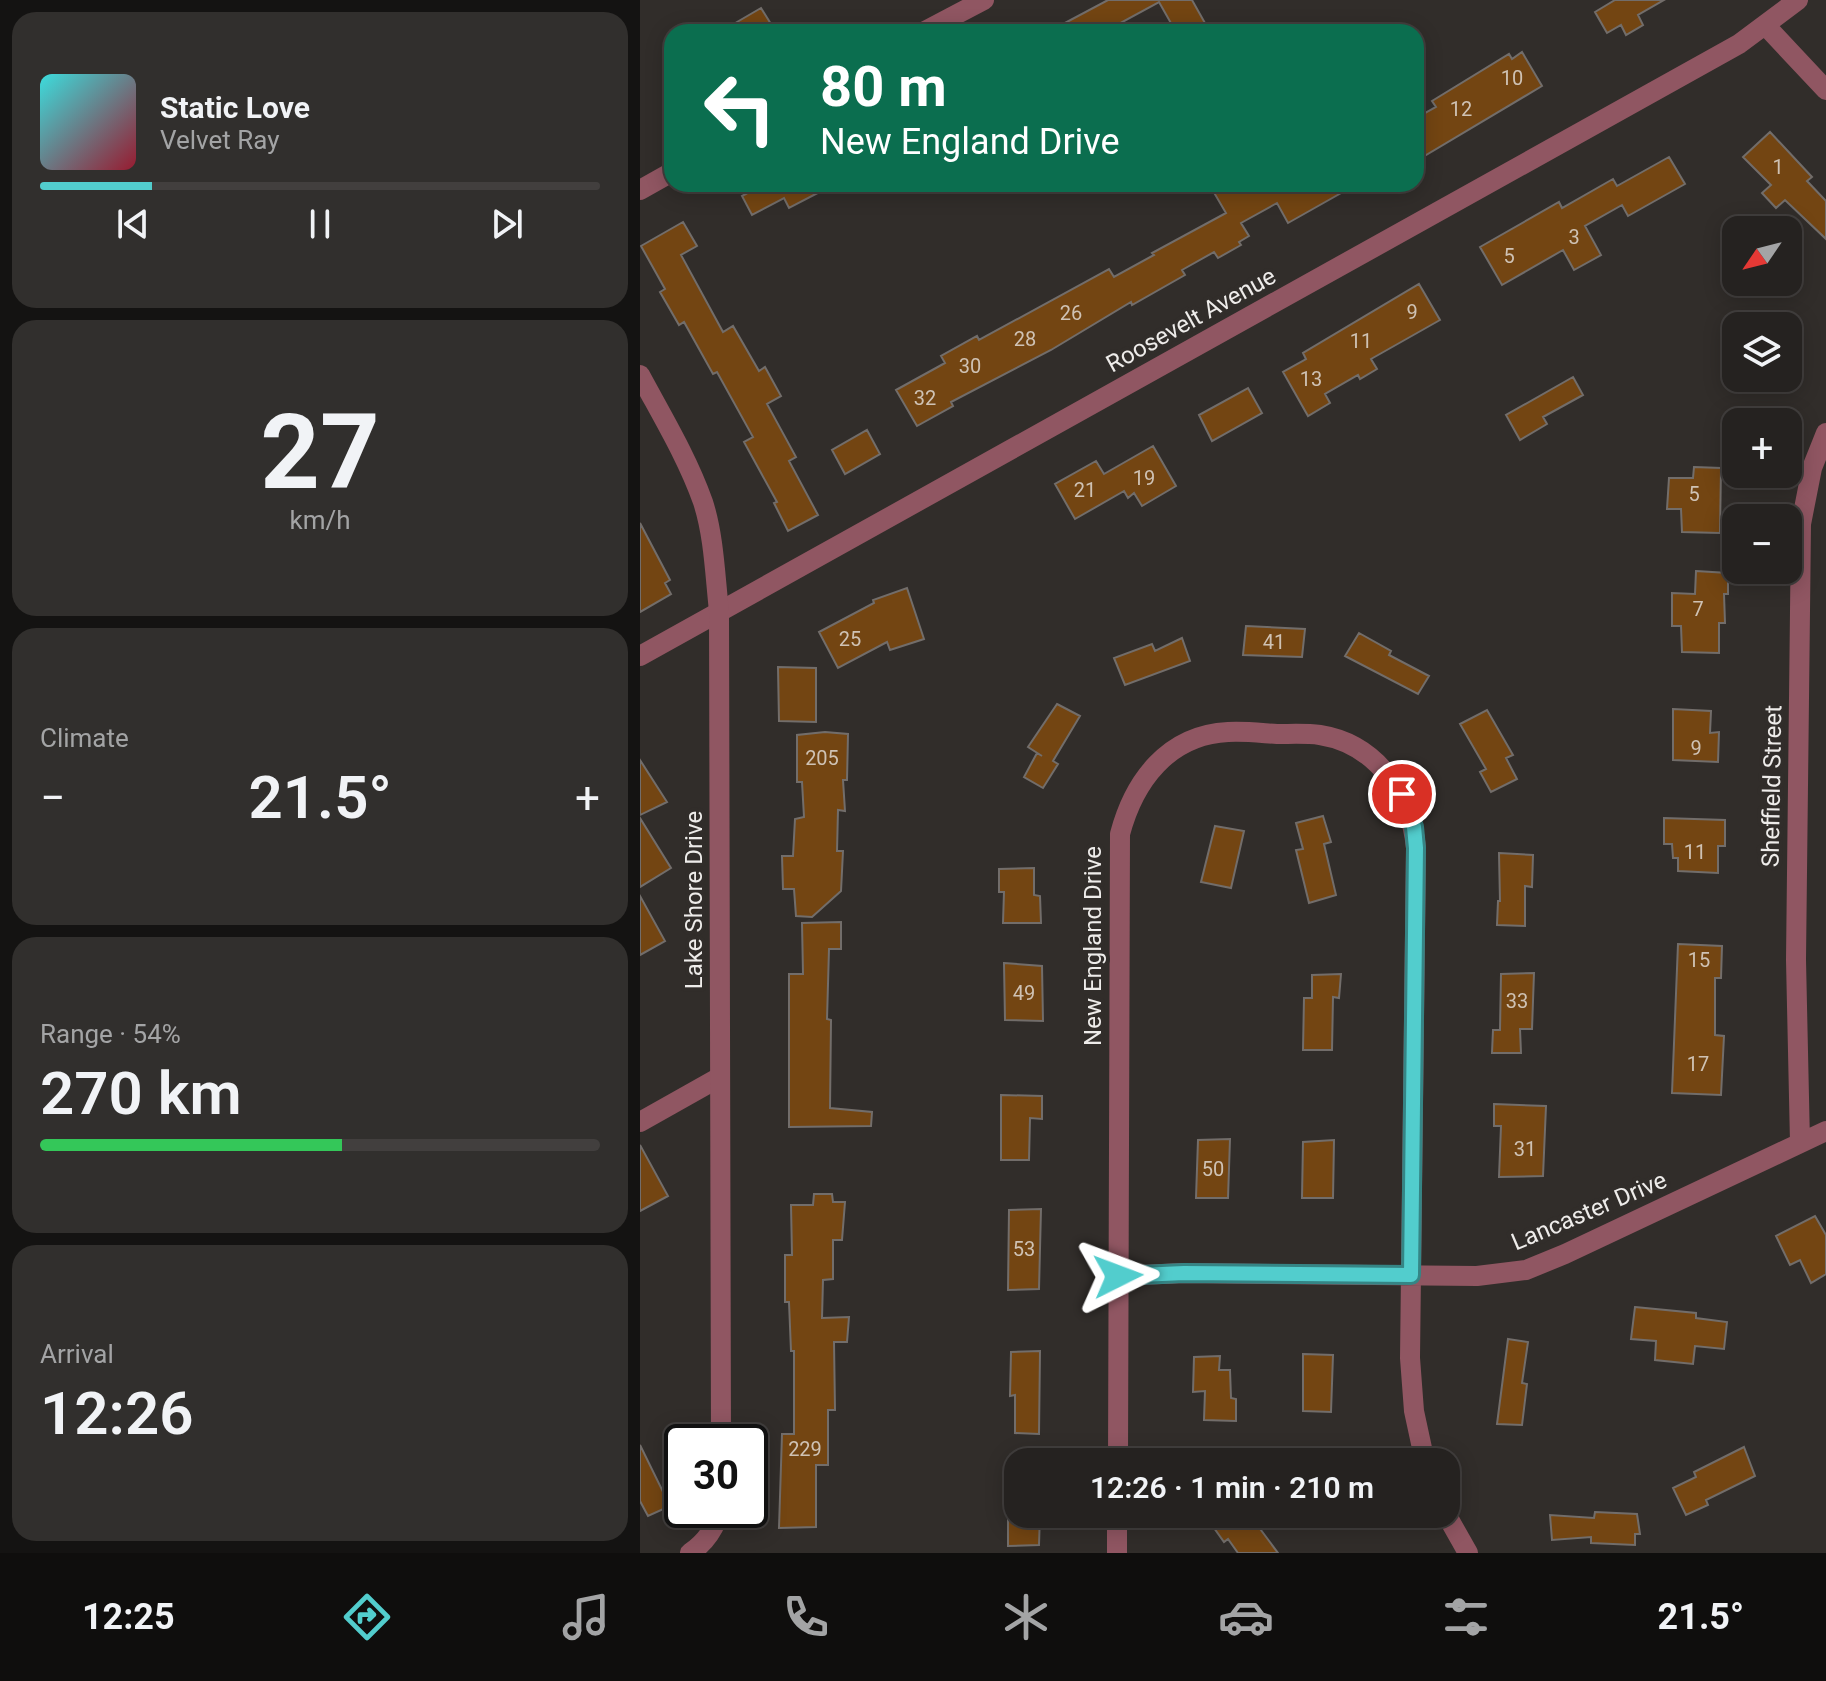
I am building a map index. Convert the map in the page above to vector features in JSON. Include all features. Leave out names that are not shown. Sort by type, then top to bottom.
[{"type":"street","points":[[938,24],[984,0]]},
{"type":"street","name":"Roosevelt Avenue","points":[[640,656],[1739,44],[1798,0]]},
{"type":"street","points":[[1765,25],[1826,90]]},
{"type":"street","points":[[640,190],[664,176]]},
{"type":"street","name":"Lake Shore Drive","points":[[640,375],[685,458],[704,504],[714,557],[719,611],[721,1424]]},
{"type":"street","name":"Sheffield Street","points":[[1800,1143],[1796,960],[1801,524],[1812,468],[1826,433]]},
{"type":"street","name":"New England Drive","points":[[1118,1448],[1120,834],[1126,809],[1138,786],[1161,760],[1191,741],[1227,732],[1320,735],[1337,739],[1367,755],[1381,767],[1402,794],[1410,814],[1416,848],[1410,1358],[1414,1411],[1422,1448]]},
{"type":"street","points":[[640,1122],[720,1077]]},
{"type":"street","name":"Lancaster Drive","points":[[1118,1276],[1184,1273],[1477,1276],[1526,1270],[1826,1131]]},
{"type":"street","points":[[690,1553],[703,1544],[714,1528]]},
{"type":"street","points":[[1117,1528],[1117,1553]]},
{"type":"street","points":[[1454,1528],[1468,1553]]},
{"type":"building","points":[[1108,0],[1192,0],[1206,24],[1171,24],[1159,2],[1119,24],[1063,24]]},
{"type":"building","points":[[1615,0],[1664,0],[1638,15],[1643,25],[1626,35],[1621,25],[1607,33],[1595,12]]},
{"type":"building","points":[[761,8],[771,24],[734,24]]},
{"type":"building","points":[[1522,52],[1542,86],[1424,156],[1424,114],[1436,107],[1432,101],[1509,54],[1512,59]]},
{"type":"building","points":[[1770,132],[1812,177],[1807,181],[1826,201],[1826,239],[1785,200],[1776,208],[1762,193],[1771,185],[1743,157]]},
{"type":"building","points":[[1669,157],[1685,184],[1628,216],[1622,205],[1585,226],[1601,255],[1574,270],[1563,250],[1502,285],[1480,247],[1559,202],[1562,208],[1613,179],[1617,186]]},
{"type":"building","points":[[749,192],[820,192],[789,208],[784,198],[752,215],[742,196]]},
{"type":"building","points":[[1214,192],[1343,192],[1288,223],[1277,203],[1241,223],[1249,236],[1239,242],[1241,245],[1218,258],[1214,252],[1182,270],[1185,275],[951,402],[953,406],[917,426],[896,390],[945,363],[941,356],[977,336],[979,340],[1109,269],[1114,277],[1226,213]]},
{"type":"building","points":[[683,222],[697,246],[681,255],[723,332],[733,326],[759,371],[765,367],[781,396],[767,404],[796,457],[789,461],[818,515],[788,531],[774,503],[777,502],[744,442],[753,437],[717,372],[713,374],[684,322],[679,325],[660,292],[665,289],[641,246]]},
{"type":"building","points":[[1419,284],[1440,320],[1371,359],[1377,369],[1360,379],[1358,375],[1325,394],[1330,403],[1308,416],[1283,372],[1306,359],[1303,353]]},
{"type":"building","points":[[1573,377],[1583,395],[1543,417],[1547,424],[1520,440],[1506,415]]},
{"type":"building","points":[[1248,388],[1262,413],[1212,441],[1199,415]]},
{"type":"building","points":[[867,430],[880,454],[845,474],[832,450]]},
{"type":"building","points":[[1153,446],[1176,486],[1142,506],[1134,493],[1128,498],[1124,491],[1075,519],[1055,484],[1096,461],[1104,474]]},
{"type":"building","points":[[1694,467],[1721,468],[1720,533],[1682,532],[1681,509],[1667,509],[1669,478],[1693,478]]},
{"type":"building","points":[[640,523],[670,580],[665,583],[671,594],[640,612]]},
{"type":"building","points":[[1696,571],[1722,573],[1722,584],[1728,584],[1728,594],[1724,594],[1725,623],[1719,623],[1719,653],[1682,652],[1681,626],[1672,626],[1672,593],[1695,594]]},
{"type":"building","points":[[907,588],[924,639],[890,650],[887,642],[838,668],[819,632],[874,603],[873,600]]},
{"type":"building","points":[[1246,626],[1305,629],[1302,657],[1243,655]]},
{"type":"building","points":[[1359,633],[1391,651],[1389,655],[1429,676],[1418,694],[1345,656]]},
{"type":"building","points":[[1182,638],[1190,661],[1125,685],[1114,658],[1152,644],[1155,651]]},
{"type":"building","points":[[778,667],[816,668],[816,722],[779,721]]},
{"type":"building","points":[[1057,704],[1080,716],[1053,761],[1058,764],[1043,788],[1024,777],[1037,753],[1042,756],[1028,747]]},
{"type":"building","points":[[1673,709],[1711,711],[1710,733],[1719,732],[1718,762],[1673,760]]},
{"type":"building","points":[[1487,710],[1513,755],[1506,758],[1517,779],[1491,792],[1480,772],[1486,769],[1460,724]]},
{"type":"building","points":[[825,732],[848,734],[847,780],[843,780],[845,811],[838,810],[837,851],[843,851],[841,891],[812,917],[796,916],[794,889],[783,889],[782,856],[793,856],[795,819],[804,817],[802,782],[797,782],[797,735]]},
{"type":"building","points":[[640,760],[667,802],[640,815]]},
{"type":"building","points":[[1323,816],[1331,842],[1324,844],[1336,895],[1309,903],[1296,850],[1303,849],[1296,823]]},
{"type":"building","points":[[640,818],[671,868],[640,887]]},
{"type":"building","points":[[1664,818],[1725,820],[1725,846],[1718,846],[1718,873],[1678,871],[1678,858],[1673,858],[1672,844],[1664,844]]},
{"type":"building","points":[[1215,826],[1244,831],[1231,888],[1201,882]]},
{"type":"building","points":[[1499,853],[1533,855],[1532,887],[1525,886],[1525,926],[1497,925]]},
{"type":"building","points":[[1034,868],[1034,895],[1040,896],[1041,923],[1003,923],[1004,892],[999,892],[999,869]]},
{"type":"building","points":[[640,896],[665,941],[640,955]]},
{"type":"building","points":[[841,922],[841,949],[829,949],[827,1019],[831,1020],[830,1108],[872,1112],[871,1126],[789,1127],[789,974],[803,974],[802,923]]},
{"type":"building","points":[[1678,944],[1722,946],[1721,978],[1715,978],[1715,1035],[1724,1036],[1721,1095],[1672,1093]]},
{"type":"building","points":[[1004,963],[1042,966],[1043,1021],[1005,1020]]},
{"type":"building","points":[[1534,973],[1532,1029],[1520,1029],[1521,1053],[1492,1053],[1493,1030],[1500,1030],[1501,974]]},
{"type":"building","points":[[1341,974],[1339,998],[1333,997],[1332,1050],[1303,1050],[1304,998],[1312,998],[1312,975]]},
{"type":"building","points":[[1001,1095],[1042,1096],[1042,1119],[1030,1118],[1029,1160],[1001,1160]]},
{"type":"building","points":[[1494,1104],[1546,1106],[1543,1176],[1499,1177],[1501,1126],[1494,1126]]},
{"type":"building","points":[[1230,1139],[1228,1198],[1196,1198],[1198,1140]]},
{"type":"building","points":[[1334,1140],[1333,1198],[1302,1198],[1303,1142]]},
{"type":"building","points":[[640,1145],[668,1196],[640,1211]]},
{"type":"building","points":[[814,1194],[832,1194],[833,1202],[845,1202],[842,1240],[833,1240],[833,1279],[823,1280],[822,1318],[849,1317],[847,1342],[834,1342],[835,1410],[828,1410],[828,1465],[816,1465],[816,1527],[779,1528],[782,1434],[794,1434],[794,1351],[791,1351],[789,1302],[785,1302],[785,1255],[792,1255],[791,1205],[813,1205]]},
{"type":"building","points":[[1041,1209],[1039,1289],[1008,1290],[1009,1210]]},
{"type":"building","points":[[1815,1216],[1826,1235],[1826,1274],[1811,1283],[1800,1260],[1790,1265],[1776,1236]]},
{"type":"building","points":[[1635,1307],[1696,1313],[1696,1318],[1727,1322],[1724,1349],[1695,1346],[1693,1364],[1655,1360],[1656,1341],[1631,1339]]},
{"type":"building","points":[[1508,1339],[1528,1342],[1522,1383],[1527,1384],[1522,1425],[1497,1424]]},
{"type":"building","points":[[1040,1351],[1039,1434],[1015,1433],[1015,1395],[1010,1396],[1011,1352]]},
{"type":"building","points":[[1303,1354],[1333,1355],[1331,1412],[1303,1411]]},
{"type":"building","points":[[1220,1356],[1219,1370],[1230,1370],[1231,1398],[1236,1399],[1236,1421],[1204,1420],[1205,1391],[1193,1392],[1194,1357]]},
{"type":"building","points":[[640,1445],[664,1494],[664,1509],[648,1516],[640,1501]]},
{"type":"building","points":[[1744,1447],[1755,1476],[1706,1500],[1708,1505],[1686,1515],[1673,1488],[1696,1477],[1694,1472]]},
{"type":"building","points":[[1595,1512],[1637,1514],[1640,1534],[1635,1534],[1635,1545],[1591,1543],[1591,1537],[1552,1540],[1550,1515],[1594,1518]]},
{"type":"building","points":[[1008,1528],[1040,1528],[1039,1545],[1008,1546]]},
{"type":"building","points":[[1214,1528],[1259,1528],[1278,1553],[1238,1553],[1228,1539],[1224,1542]]},
{"type":"route","points":[[1118,1276],[1184,1273],[1411,1275],[1416,848],[1414,827],[1402,794]]}]
